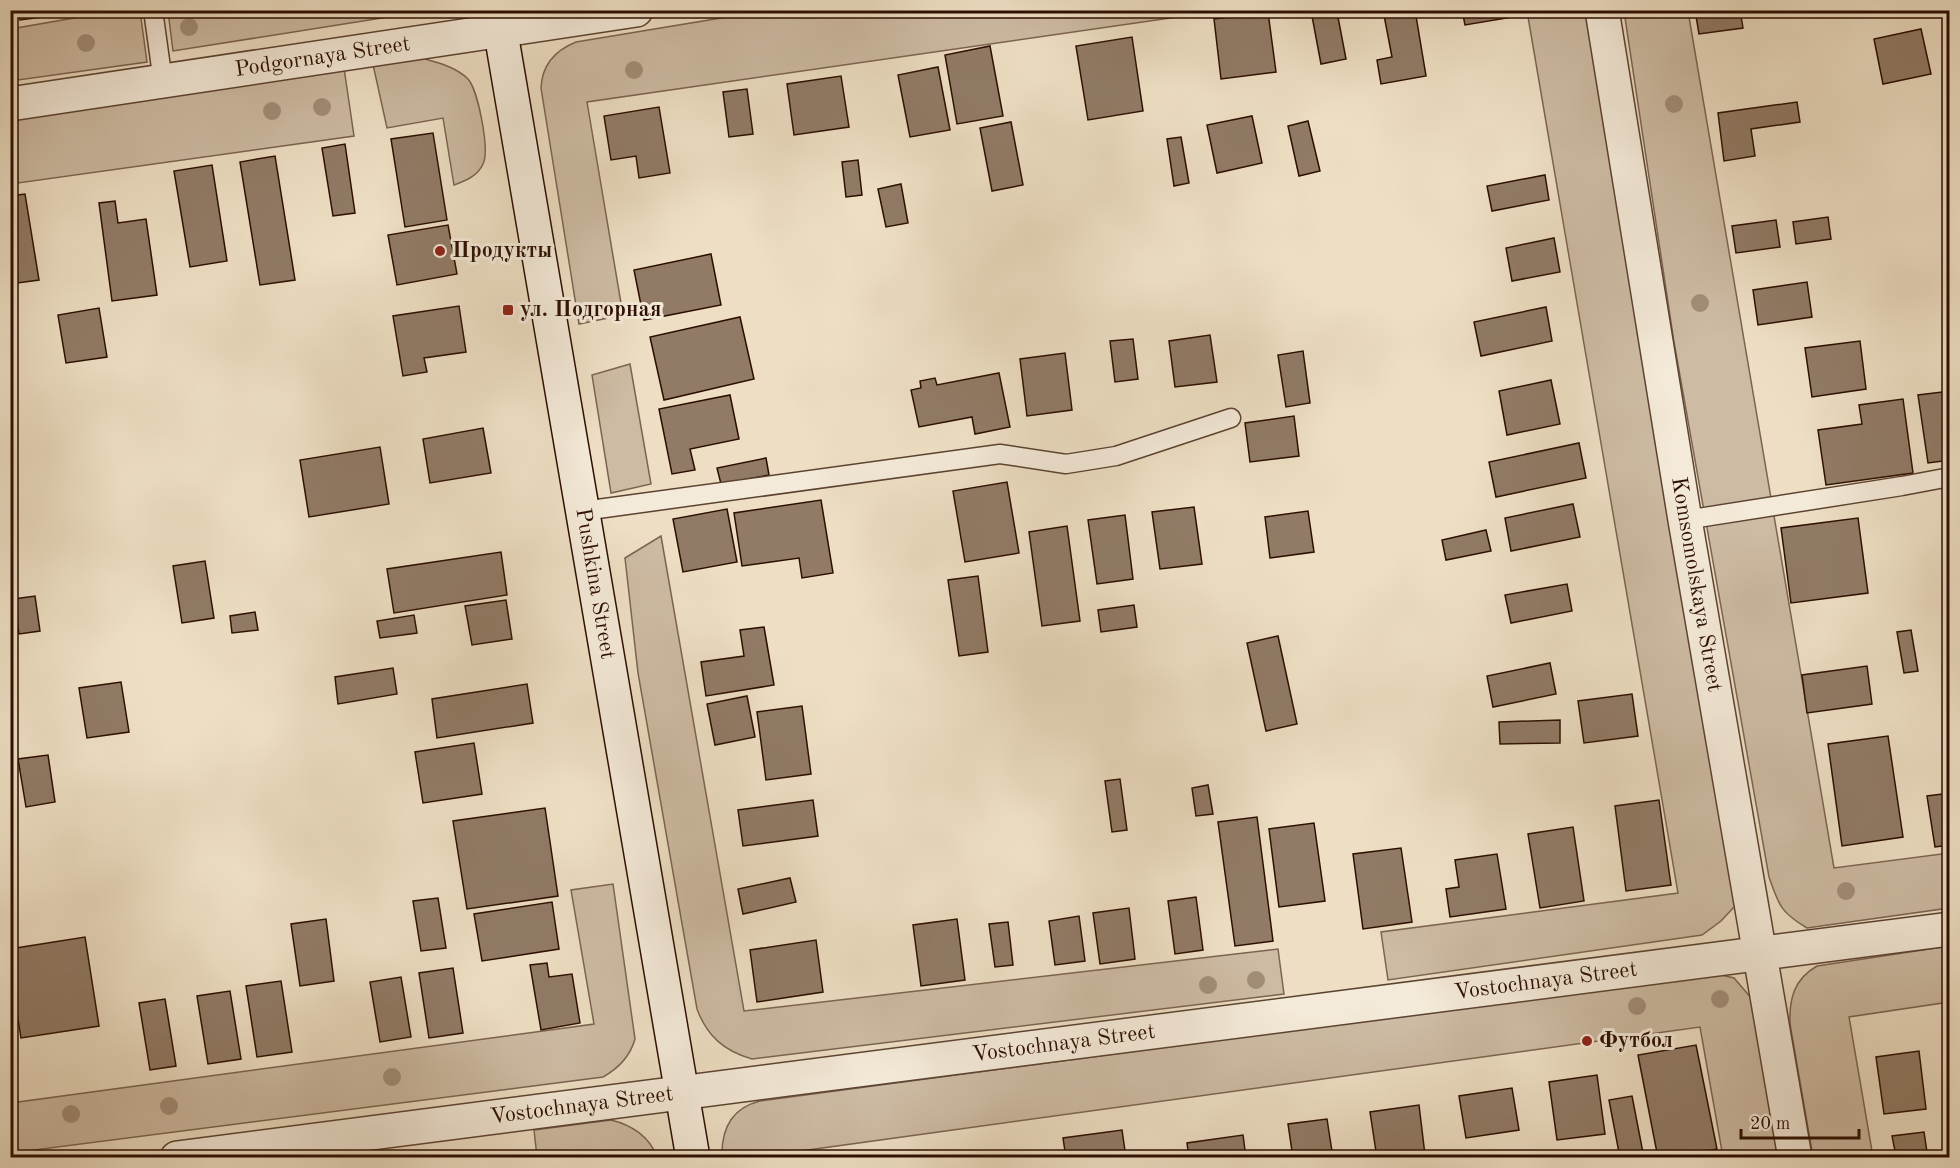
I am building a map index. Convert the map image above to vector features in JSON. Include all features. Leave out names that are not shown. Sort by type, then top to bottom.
[{"type":"street","name":"Podgornaya Street","points":[[10,104],[163,82],[499,20],[636,10]]},
{"type":"street","name":"Komsomolskaya Street","points":[[1602,10],[1685,520],[1795,1158]]},
{"type":"street","name":"Pushkina Street","points":[[499,20],[693,1158]]},
{"type":"street","name":"Vostochnaya Street","points":[[177,1158],[1950,929]]},
{"type":"lane","points":[[153,10],[163,82]]},
{"type":"lane","points":[[583,511],[1000,454],[1066,464],[1116,456],[1231,418]]},
{"type":"lane","points":[[1685,520],[1950,477]]},
{"type":"shaded area","points":[[168,10],[426,11],[173,51]]},
{"type":"shaded area","points":[[114,11],[140,11],[147,62],[11,81],[11,29]]},
{"type":"shaded area","points":[[763,11],[1219,11],[587,102],[623,315],[579,324],[541,88],[547,65],[562,49],[576,42]]},
{"type":"shaded area","points":[[1527,11],[1588,11],[1735,906],[1721,921],[1702,935],[1388,980],[1381,932],[1678,893]]},
{"type":"shaded area","points":[[1624,11],[1688,11],[1834,868],[1949,853],[1949,908],[1807,928],[1786,912],[1772,887],[1674,342]]},
{"type":"shaded area","points":[[413,56],[456,70],[468,79],[476,95],[482,120],[485,157],[475,175],[454,185],[443,118],[387,128],[372,60]]},
{"type":"shaded area","points":[[344,68],[354,136],[11,184],[10,114]]},
{"type":"shaded area","points":[[630,364],[651,484],[611,493],[592,375]]},
{"type":"shaded area","points":[[661,536],[744,1011],[1278,949],[1284,994],[752,1059],[725,1047],[711,1035],[697,1009],[638,673],[625,558]]},
{"type":"shaded area","points":[[613,884],[635,1039],[623,1061],[603,1077],[11,1153],[11,1103],[594,1024],[571,890]]},
{"type":"shaded area","points":[[1949,946],[1949,1002],[1849,1017],[1873,1157],[1813,1157],[1790,1024],[1792,998],[1798,983],[1817,966]]},
{"type":"shaded area","points":[[1717,974],[1734,978],[1753,1000],[1783,1157],[1723,1157],[1700,1027],[772,1155],[772,1157],[722,1158],[724,1138],[730,1121],[742,1109],[760,1101]]},
{"type":"shaded area","points":[[611,1120],[639,1133],[650,1143],[657,1157],[537,1157],[534,1130]]},
{"type":"building","points":[[19,10],[49,10],[50,16],[20,20]]},
{"type":"building","points":[[1383,10],[1415,10],[1426,76],[1381,84],[1377,60],[1392,57]]},
{"type":"building","points":[[1462,10],[1524,10],[1525,15],[1465,25]]},
{"type":"building","points":[[1695,10],[1740,10],[1743,28],[1699,34]]},
{"type":"building","points":[[1268,12],[1276,72],[1221,79],[1214,19]]},
{"type":"building","points":[[1337,12],[1346,59],[1321,64],[1312,16]]},
{"type":"building","points":[[1921,29],[1931,74],[1883,84],[1874,39]]},
{"type":"building","points":[[1132,37],[1143,111],[1088,120],[1076,46]]},
{"type":"building","points":[[990,46],[1003,116],[957,124],[945,55]]},
{"type":"building","points":[[938,67],[950,130],[910,137],[898,75]]},
{"type":"building","points":[[841,76],[849,127],[794,135],[787,84]]},
{"type":"building","points":[[747,89],[753,134],[729,137],[723,92]]},
{"type":"building","points":[[1797,102],[1800,122],[1751,129],[1755,156],[1724,161],[1718,113]]},
{"type":"building","points":[[659,107],[670,173],[639,178],[636,156],[611,160],[604,116]]},
{"type":"building","points":[[1252,116],[1262,163],[1217,173],[1207,125]]},
{"type":"building","points":[[1308,121],[1320,171],[1299,176],[1288,126]]},
{"type":"building","points":[[1011,122],[1023,185],[992,191],[980,128]]},
{"type":"building","points":[[433,133],[447,220],[405,227],[391,139]]},
{"type":"building","points":[[1181,137],[1189,183],[1174,186],[1167,139]]},
{"type":"building","points":[[345,144],[355,213],[333,216],[322,148]]},
{"type":"building","points":[[275,156],[295,280],[260,285],[240,162]]},
{"type":"building","points":[[858,160],[862,195],[846,197],[842,162]]},
{"type":"building","points":[[212,165],[227,261],[190,267],[174,171]]},
{"type":"building","points":[[1545,175],[1549,200],[1492,211],[1487,186]]},
{"type":"building","points":[[901,184],[908,223],[886,227],[878,189]]},
{"type":"building","points":[[25,194],[39,280],[10,284],[10,196]]},
{"type":"building","points":[[115,201],[118,223],[146,219],[157,295],[112,301],[99,203]]},
{"type":"building","points":[[1828,217],[1831,239],[1796,244],[1793,222]]},
{"type":"building","points":[[1776,220],[1780,247],[1736,253],[1732,226]]},
{"type":"building","points":[[448,225],[457,274],[397,285],[388,235]]},
{"type":"building","points":[[1554,238],[1560,272],[1512,281],[1506,248]]},
{"type":"building","points":[[711,254],[721,305],[644,320],[634,270]]},
{"type":"building","points":[[1807,282],[1812,317],[1758,325],[1753,290]]},
{"type":"building","points":[[459,306],[466,352],[424,358],[427,372],[403,376],[393,316]]},
{"type":"building","points":[[1546,307],[1552,341],[1481,356],[1474,322]]},
{"type":"building","points":[[99,308],[107,357],[66,363],[58,315]]},
{"type":"building","points":[[740,317],[754,379],[664,400],[650,337]]},
{"type":"building","points":[[1210,335],[1217,382],[1175,387],[1169,341]]},
{"type":"building","points":[[1133,339],[1138,379],[1115,382],[1110,341]]},
{"type":"building","points":[[1860,341],[1866,389],[1812,397],[1805,348]]},
{"type":"building","points":[[1303,351],[1310,403],[1286,407],[1278,355]]},
{"type":"building","points":[[1065,353],[1072,410],[1027,416],[1020,359]]},
{"type":"building","points":[[999,373],[1010,427],[975,434],[972,417],[919,427],[911,390],[921,388],[920,381],[935,378],[937,385]]},
{"type":"building","points":[[1551,380],[1560,424],[1507,435],[1499,391]]},
{"type":"building","points":[[1942,392],[1950,444],[1950,460],[1928,463],[1918,395]]},
{"type":"building","points":[[730,395],[739,439],[690,449],[695,470],[672,474],[659,409]]},
{"type":"building","points":[[1903,399],[1913,473],[1826,485],[1818,430],[1862,424],[1859,405]]},
{"type":"building","points":[[1294,416],[1299,456],[1250,462],[1245,423]]},
{"type":"building","points":[[483,428],[491,473],[430,483],[423,439]]},
{"type":"building","points":[[1579,443],[1586,478],[1496,497],[1489,462]]},
{"type":"building","points":[[380,447],[389,504],[309,517],[300,460]]},
{"type":"building","points":[[766,458],[769,475],[721,484],[717,468]]},
{"type":"building","points":[[1007,482],[1019,553],[965,562],[953,491]]},
{"type":"building","points":[[821,500],[833,573],[802,578],[799,558],[742,566],[734,513]]},
{"type":"building","points":[[1573,504],[1580,537],[1511,551],[1505,518]]},
{"type":"building","points":[[1194,507],[1202,564],[1160,569],[1152,512]]},
{"type":"building","points":[[727,509],[737,562],[683,572],[673,519]]},
{"type":"building","points":[[1308,511],[1314,552],[1270,558],[1265,517]]},
{"type":"building","points":[[1125,515],[1133,579],[1097,584],[1088,520]]},
{"type":"building","points":[[1858,518],[1868,593],[1791,603],[1781,528]]},
{"type":"building","points":[[1067,526],[1080,621],[1042,626],[1029,532]]},
{"type":"building","points":[[1486,530],[1491,551],[1446,560],[1442,540]]},
{"type":"building","points":[[501,552],[507,595],[394,613],[387,569]]},
{"type":"building","points":[[205,561],[214,618],[182,623],[173,566]]},
{"type":"building","points":[[978,576],[988,652],[959,656],[948,580]]},
{"type":"building","points":[[1567,584],[1572,611],[1511,623],[1505,595]]},
{"type":"building","points":[[35,596],[40,631],[19,634],[14,599]]},
{"type":"building","points":[[506,600],[512,639],[472,645],[465,606]]},
{"type":"building","points":[[1134,605],[1137,627],[1101,632],[1098,610]]},
{"type":"building","points":[[255,612],[258,630],[232,633],[230,616]]},
{"type":"building","points":[[414,615],[417,633],[380,638],[377,621]]},
{"type":"building","points":[[764,627],[774,685],[706,696],[701,662],[744,656],[740,630]]},
{"type":"building","points":[[1911,630],[1918,671],[1904,673],[1897,632]]},
{"type":"building","points":[[1278,636],[1297,724],[1266,731],[1247,643]]},
{"type":"building","points":[[1550,663],[1556,694],[1493,707],[1487,676]]},
{"type":"building","points":[[1867,666],[1872,704],[1807,713],[1802,675]]},
{"type":"building","points":[[393,668],[397,694],[338,704],[335,677]]},
{"type":"building","points":[[121,682],[129,732],[87,738],[79,688]]},
{"type":"building","points":[[527,684],[533,723],[437,738],[432,699]]},
{"type":"building","points":[[1632,694],[1638,736],[1584,743],[1578,701]]},
{"type":"building","points":[[747,696],[755,737],[715,745],[707,704]]},
{"type":"building","points":[[802,706],[811,774],[766,780],[757,712]]},
{"type":"building","points":[[1560,720],[1560,743],[1500,744],[1499,722]]},
{"type":"building","points":[[1888,736],[1903,837],[1842,846],[1828,744]]},
{"type":"building","points":[[474,743],[482,794],[423,803],[415,752]]},
{"type":"building","points":[[48,755],[55,802],[26,807],[18,759]]},
{"type":"building","points":[[1120,779],[1127,830],[1112,832],[1105,781]]},
{"type":"building","points":[[1208,785],[1213,814],[1196,816],[1192,788]]},
{"type":"building","points":[[1950,793],[1950,845],[1935,847],[1927,796]]},
{"type":"building","points":[[813,800],[818,836],[743,846],[738,810]]},
{"type":"building","points":[[1659,800],[1671,885],[1626,891],[1615,806]]},
{"type":"building","points":[[545,808],[558,896],[467,909],[453,821]]},
{"type":"building","points":[[1257,817],[1273,941],[1235,946],[1218,822]]},
{"type":"building","points":[[1314,823],[1325,901],[1279,907],[1269,829]]},
{"type":"building","points":[[1573,827],[1584,901],[1540,908],[1528,834]]},
{"type":"building","points":[[1401,848],[1412,922],[1363,929],[1353,854]]},
{"type":"building","points":[[1497,854],[1506,909],[1450,917],[1446,889],[1459,887],[1455,860]]},
{"type":"building","points":[[790,878],[796,902],[743,914],[738,889]]},
{"type":"building","points":[[1196,897],[1203,950],[1175,954],[1168,901]]},
{"type":"building","points":[[438,898],[446,948],[421,951],[413,901]]},
{"type":"building","points":[[552,902],[559,949],[482,961],[474,914]]},
{"type":"building","points":[[1129,908],[1135,959],[1100,964],[1093,913]]},
{"type":"building","points":[[1079,916],[1085,961],[1055,965],[1049,921]]},
{"type":"building","points":[[326,919],[334,981],[300,986],[291,924]]},
{"type":"building","points":[[957,919],[965,980],[921,986],[913,925]]},
{"type":"building","points":[[1008,922],[1013,965],[995,967],[989,924]]},
{"type":"building","points":[[85,937],[99,1026],[21,1038],[10,969],[10,949]]},
{"type":"building","points":[[816,940],[823,992],[757,1002],[750,950]]},
{"type":"building","points":[[547,963],[549,977],[572,974],[580,1023],[541,1030],[530,965]]},
{"type":"building","points":[[453,968],[463,1033],[429,1038],[419,973]]},
{"type":"building","points":[[401,977],[411,1037],[380,1042],[370,982]]},
{"type":"building","points":[[281,981],[292,1052],[257,1057],[246,986]]},
{"type":"building","points":[[230,991],[241,1059],[208,1064],[197,996]]},
{"type":"building","points":[[165,999],[176,1066],[150,1070],[139,1003]]},
{"type":"building","points":[[1696,1045],[1717,1149],[1673,1158],[1658,1158],[1638,1055]]},
{"type":"building","points":[[1919,1051],[1926,1109],[1884,1114],[1876,1057]]},
{"type":"building","points":[[1597,1075],[1605,1134],[1557,1140],[1549,1082]]},
{"type":"building","points":[[1512,1088],[1519,1130],[1466,1138],[1459,1096]]},
{"type":"building","points":[[1632,1096],[1644,1158],[1620,1158],[1609,1100]]},
{"type":"building","points":[[1419,1105],[1425,1155],[1407,1158],[1377,1158],[1370,1112]]},
{"type":"building","points":[[1327,1119],[1333,1158],[1293,1158],[1288,1124]]},
{"type":"building","points":[[1122,1130],[1126,1158],[1066,1158],[1063,1138]]},
{"type":"building","points":[[1924,1132],[1927,1152],[1896,1156],[1892,1136]]},
{"type":"building","points":[[1243,1135],[1246,1158],[1189,1158],[1187,1143]]},
{"type":"place","name":"Продукты","points":[[440,251]]},
{"type":"place","name":"ул. Подгорная","points":[[508,310]]},
{"type":"place","name":"Футбол","points":[[1587,1041]]}]
